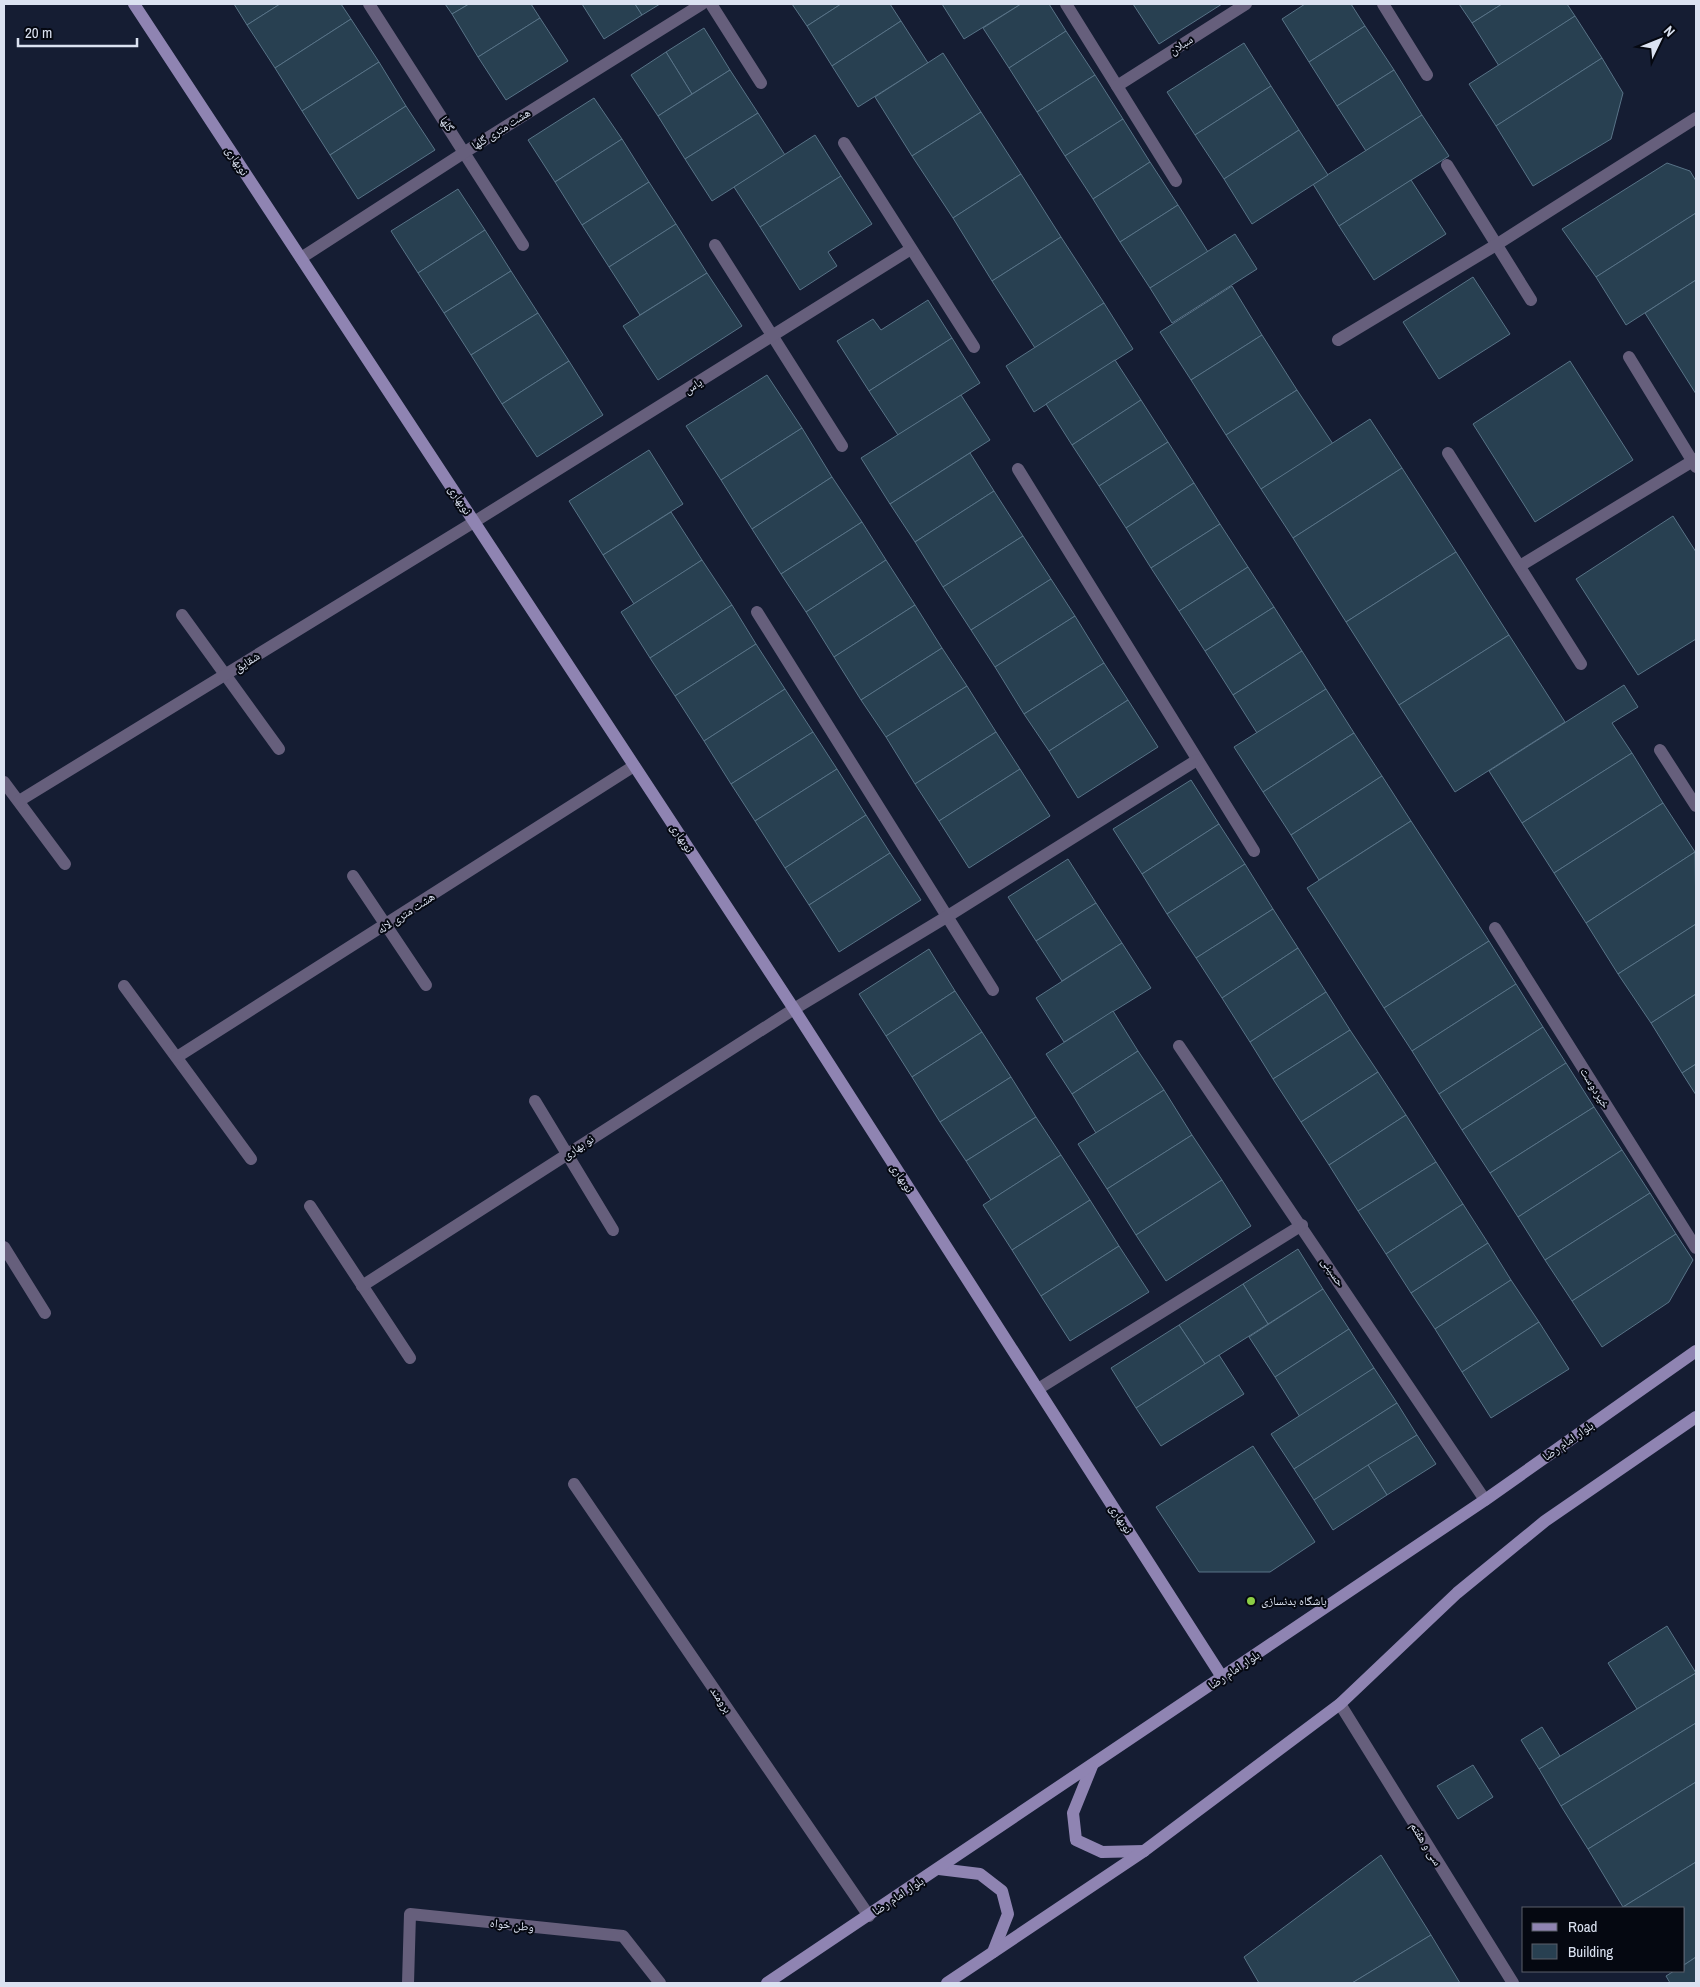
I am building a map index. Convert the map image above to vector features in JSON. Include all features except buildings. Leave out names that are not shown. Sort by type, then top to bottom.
[{"type":"main road","name":"نوبهاری","points":[[134,4],[794,1009],[1222,1677]]},
{"type":"main road","name":"بلوار امام رضا","points":[[767,1983],[1092,1766],[1484,1500],[1696,1351]]},
{"type":"main road","points":[[947,1983],[1144,1851],[1340,1704],[1457,1593],[1545,1521],[1696,1417]]},
{"type":"main road","points":[[1092,1766],[1073,1813],[1076,1840],[1102,1852],[1144,1851]]},
{"type":"main road","points":[[939,1869],[980,1874],[1002,1891],[1008,1914],[993,1952]]},
{"type":"street","name":"گلها","points":[[368,4],[465,152],[523,245]]},
{"type":"street","name":"هشت متری گلها","points":[[301,258],[465,152],[702,4]]},
{"type":"street","points":[[711,4],[761,83]]},
{"type":"street","points":[[1066,4],[1176,181]]},
{"type":"street","name":"سبلان","points":[[1117,86],[1246,4]]},
{"type":"street","points":[[1382,4],[1427,75]]},
{"type":"street","points":[[1338,340],[1496,245],[1696,118]]},
{"type":"street","points":[[844,143],[974,347]]},
{"type":"street","points":[[1447,165],[1530,300]]},
{"type":"street","points":[[715,245],[771,337],[842,446]]},
{"type":"street","name":"یاس","points":[[474,522],[911,249]]},
{"type":"street","points":[[1520,566],[1695,462],[1629,357]]},
{"type":"street","points":[[1448,453],[1581,664]]},
{"type":"street","points":[[1018,469],[1254,852]]},
{"type":"street","name":"شقایق","points":[[18,801],[474,522]]},
{"type":"street","points":[[757,612],[993,990]]},
{"type":"street","points":[[182,615],[278,749]]},
{"type":"street","points":[[1660,750],[1696,806]]},
{"type":"street","name":"نو بهاری","points":[[362,1286],[794,1009],[948,916],[1196,760]]},
{"type":"street","name":"هشت متری لاله","points":[[177,1057],[388,925],[634,766]]},
{"type":"street","points":[[4,782],[65,864]]},
{"type":"street","points":[[354,876],[426,985]]},
{"type":"street","name":"خیردوست","points":[[1494,928],[1696,1248]]},
{"type":"street","points":[[124,986],[251,1159]]},
{"type":"street","name":"حسینی","points":[[1179,1046],[1302,1225],[1484,1500]]},
{"type":"street","points":[[534,1101],[568,1154],[612,1230]]},
{"type":"street","points":[[310,1206],[410,1358]]},
{"type":"street","points":[[1038,1389],[1302,1225]]},
{"type":"street","points":[[4,1247],[45,1313]]},
{"type":"street","name":"برومند","points":[[574,1484],[869,1916]]},
{"type":"street","name":"سی و هفتم","points":[[1340,1704],[1513,1983]]},
{"type":"street","name":"وطن خواه","points":[[408,1983],[410,1914],[623,1936],[660,1983]]},
{"type":"place","name":"باشگاه بدنسازی","points":[[1251,1601]]}]
